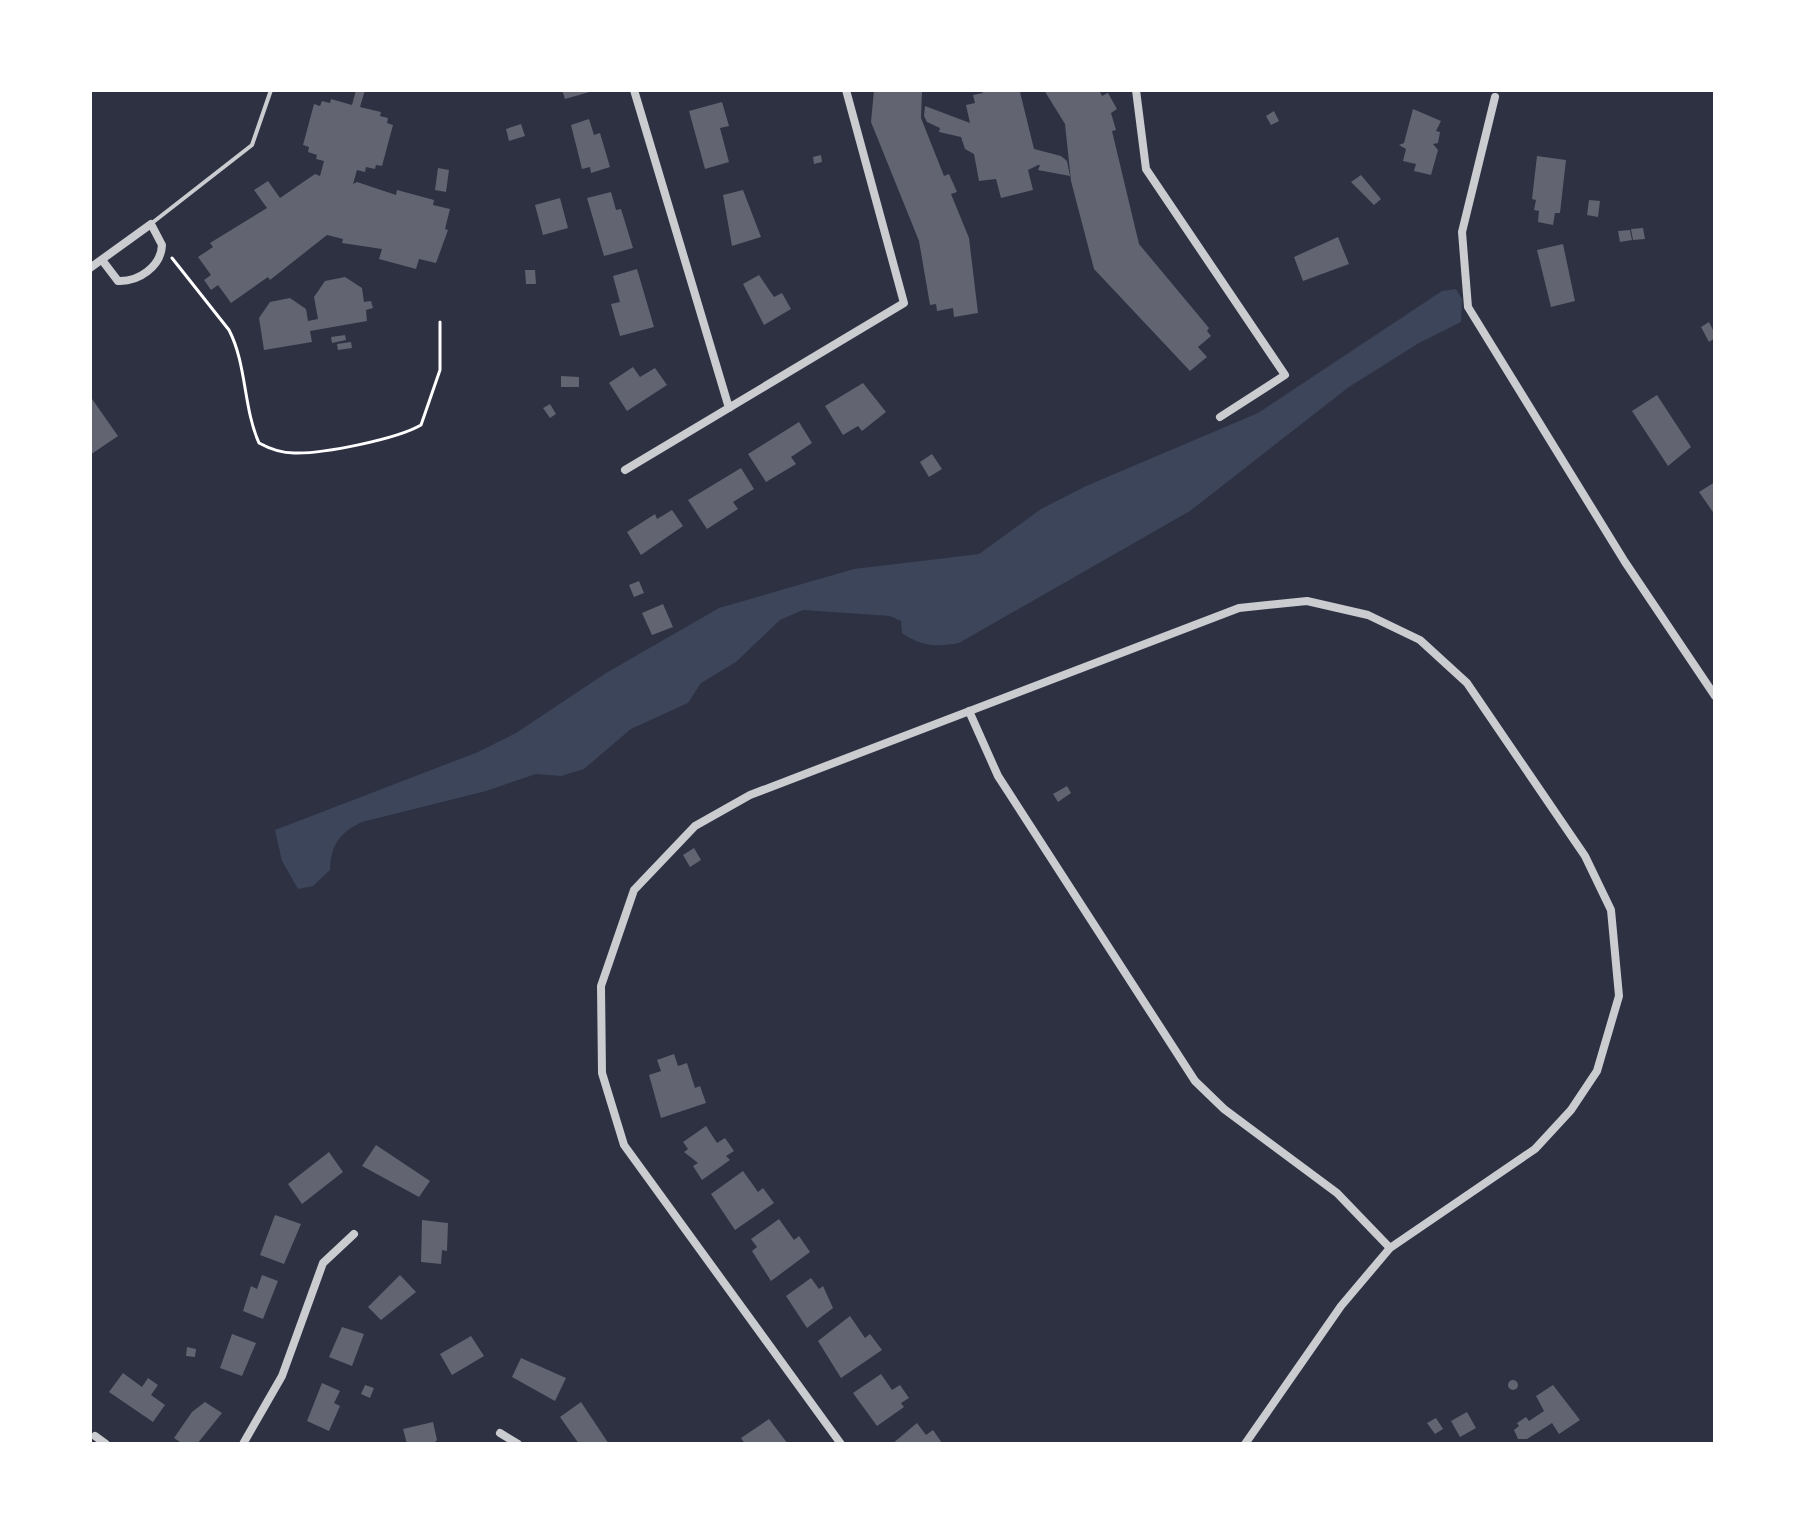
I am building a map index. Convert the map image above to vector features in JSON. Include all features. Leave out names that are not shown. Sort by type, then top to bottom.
[{"type":"street","points":[[634,90],[729,408]]},
{"type":"street","points":[[625,470],[904,303],[846,90]]},
{"type":"street","points":[[1136,90],[1146,169],[1285,375],[1220,417]]},
{"type":"street","points":[[1495,97],[1462,232],[1468,307],[1625,562],[1715,696]]},
{"type":"street","points":[[90,268],[151,224],[162,245],[157,263],[130,282],[118,281],[102,260]]},
{"type":"street","points":[[841,1444],[624,1145],[602,1073],[601,986],[634,890],[695,826],[750,795],[1239,608],[1307,601],[1368,615],[1420,640],[1467,683],[1585,856],[1611,910],[1619,996],[1597,1071],[1571,1110],[1535,1149],[1390,1248],[1341,1306],[1245,1444]]},
{"type":"street","points":[[969,711],[998,776],[1195,1081],[1224,1109],[1337,1193],[1390,1248]]},
{"type":"street","points":[[243,1444],[282,1376],[323,1263],[338,1245],[354,1234]]},
{"type":"street","points":[[500,1433],[518,1444]]},
{"type":"street","points":[[95,1436],[106,1444]]},
{"type":"lane","points":[[151,224],[252,145],[271,90]]},
{"type":"path","points":[[162,245],[229,330],[236,344],[252,428],[259,443],[278,451],[295,453],[392,437],[421,425],[440,370],[440,322]]},
{"type":"shaded area","points":[[1456,289],[1462,299],[1461,322],[1419,343],[1349,387],[1190,511],[959,643],[936,645],[916,641],[902,633],[901,621],[890,616],[803,610],[780,620],[736,662],[701,683],[688,703],[631,729],[584,769],[561,776],[536,774],[486,791],[362,822],[338,841],[330,870],[313,886],[298,889],[282,861],[275,830],[478,752],[516,733],[606,673],[719,608],[854,569],[979,554],[1041,509],[1086,486],[1258,413],[1442,291]]},
{"type":"building","points":[[356,90],[365,90],[360,107],[381,112],[380,116],[388,118],[387,123],[393,125],[382,166],[376,165],[375,169],[366,167],[365,172],[357,170],[353,184],[357,182],[396,195],[397,190],[434,200],[433,205],[450,209],[445,229],[448,230],[436,263],[419,259],[416,269],[379,259],[382,249],[342,243],[343,239],[327,235],[270,280],[268,277],[231,303],[218,285],[211,290],[204,280],[211,275],[198,257],[213,247],[210,243],[267,208],[254,190],[268,181],[280,198],[315,174],[320,176],[324,161],[316,159],[317,155],[308,152],[309,147],[303,145],[314,104],[320,106],[322,101],[330,103],[331,99],[352,105]]},
{"type":"building","points":[[562,90],[593,90],[593,91],[565,99]]},
{"type":"building","points":[[874,90],[922,92],[921,118],[944,176],[949,174],[957,192],[951,194],[969,238],[978,313],[954,317],[953,308],[937,311],[936,304],[930,305],[919,241],[871,122]]},
{"type":"building","points":[[982,90],[1020,92],[1034,149],[1061,156],[1067,161],[1070,176],[1038,170],[1038,165],[1028,170],[1033,190],[1001,198],[996,179],[979,181],[974,154],[965,149],[961,137],[939,132],[940,128],[927,122],[924,116],[925,106],[970,123],[966,105],[975,103],[973,95],[983,93]]},
{"type":"building","points":[[1044,90],[1099,90],[1102,96],[1108,93],[1117,109],[1111,113],[1116,130],[1112,131],[1139,244],[1209,328],[1207,331],[1211,336],[1198,347],[1207,357],[1190,371],[1094,269],[1071,181],[1065,124]]},
{"type":"building","points":[[722,102],[729,126],[720,128],[729,162],[705,169],[689,111]]},
{"type":"building","points":[[1413,109],[1441,121],[1436,131],[1440,132],[1438,143],[1433,144],[1438,150],[1431,175],[1414,171],[1416,164],[1403,161],[1406,149],[1399,145],[1404,143]]},
{"type":"building","points":[[1274,111],[1279,121],[1271,125],[1266,116]]},
{"type":"building","points":[[589,119],[594,135],[600,133],[610,167],[591,173],[590,167],[582,169],[571,125]]},
{"type":"building","points":[[521,124],[525,136],[509,141],[506,129]]},
{"type":"building","points":[[821,155],[822,162],[814,164],[813,157]]},
{"type":"building","points":[[1537,156],[1566,160],[1560,213],[1555,213],[1553,225],[1538,222],[1539,211],[1534,210],[1536,200],[1532,199]]},
{"type":"building","points":[[438,168],[449,170],[446,192],[435,190]]},
{"type":"building","points":[[1361,175],[1381,199],[1374,205],[1351,182]]},
{"type":"building","points":[[743,190],[761,237],[732,246],[723,195]]},
{"type":"building","points":[[611,192],[616,210],[621,209],[633,248],[604,256],[587,198]]},
{"type":"building","points":[[560,198],[568,228],[543,235],[535,205]]},
{"type":"building","points":[[1589,200],[1600,201],[1598,217],[1587,215]]},
{"type":"building","points":[[1643,228],[1645,239],[1633,240],[1631,229]]},
{"type":"building","points":[[1630,230],[1632,240],[1620,242],[1618,231]]},
{"type":"building","points":[[1338,237],[1349,264],[1303,281],[1294,257]]},
{"type":"building","points":[[1563,244],[1575,301],[1551,307],[1537,250]]},
{"type":"building","points":[[637,269],[654,327],[620,336],[611,304],[620,302],[613,276]]},
{"type":"building","points":[[525,270],[535,270],[536,284],[526,284]]},
{"type":"building","points":[[759,275],[774,297],[782,293],[791,309],[764,325],[743,284]]},
{"type":"building","points":[[345,277],[362,288],[364,302],[371,301],[373,308],[366,310],[367,321],[310,331],[312,342],[264,350],[259,318],[270,302],[290,298],[306,309],[308,321],[318,319],[314,297],[325,281]]},
{"type":"building","points":[[1709,322],[1715,338],[1709,342],[1701,327]]},
{"type":"building","points":[[345,335],[346,340],[332,343],[331,337]]},
{"type":"building","points":[[351,342],[352,348],[338,350],[337,344]]},
{"type":"building","points":[[633,367],[640,377],[655,368],[667,385],[627,411],[609,383]]},
{"type":"building","points":[[561,376],[579,377],[579,387],[561,387]]},
{"type":"building","points":[[863,383],[886,412],[862,431],[858,426],[843,435],[825,406]]},
{"type":"building","points":[[1657,395],[1691,447],[1668,466],[1632,411]]},
{"type":"building","points":[[90,396],[118,436],[90,455]]},
{"type":"building","points":[[550,404],[556,414],[550,418],[543,408]]},
{"type":"building","points":[[799,422],[812,443],[791,457],[796,464],[766,482],[748,454]]},
{"type":"building","points":[[932,454],[942,469],[929,477],[920,462]]},
{"type":"building","points":[[741,468],[754,489],[733,502],[738,509],[707,529],[688,500]]},
{"type":"building","points":[[1715,482],[1715,515],[1699,492]]},
{"type":"building","points":[[672,510],[683,526],[641,555],[627,532],[655,514],[657,519]]},
{"type":"building","points":[[639,581],[644,593],[634,597],[629,585]]},
{"type":"building","points":[[663,604],[673,627],[652,635],[642,613]]},
{"type":"building","points":[[1067,786],[1071,793],[1058,802],[1053,794]]},
{"type":"building","points":[[694,848],[701,860],[690,867],[683,855]]},
{"type":"building","points":[[674,1054],[678,1066],[687,1063],[695,1088],[700,1086],[706,1103],[661,1118],[649,1075],[661,1071],[657,1060]]},
{"type":"building","points":[[706,1126],[717,1143],[725,1138],[734,1151],[726,1156],[730,1160],[702,1180],[693,1166],[698,1163],[684,1152],[688,1149],[683,1142]]},
{"type":"building","points":[[376,1145],[430,1181],[419,1197],[362,1166]]},
{"type":"building","points":[[329,1152],[343,1172],[302,1204],[288,1184]]},
{"type":"building","points":[[743,1171],[758,1192],[763,1188],[774,1203],[735,1230],[711,1194]]},
{"type":"building","points":[[275,1215],[301,1224],[284,1264],[260,1255]]},
{"type":"building","points":[[779,1219],[794,1240],[799,1236],[810,1252],[771,1281],[752,1251],[757,1247],[751,1239]]},
{"type":"building","points":[[422,1220],[448,1223],[447,1251],[442,1250],[441,1264],[421,1262]]},
{"type":"building","points":[[262,1275],[278,1281],[263,1319],[243,1311],[251,1286],[257,1289]]},
{"type":"building","points":[[400,1275],[416,1292],[381,1320],[368,1307]]},
{"type":"building","points":[[811,1278],[819,1289],[823,1286],[833,1308],[807,1328],[786,1296]]},
{"type":"building","points":[[850,1316],[865,1338],[870,1334],[882,1350],[841,1378],[818,1341]]},
{"type":"building","points":[[342,1327],[364,1334],[352,1366],[329,1357]]},
{"type":"building","points":[[232,1334],[256,1343],[242,1376],[220,1368]]},
{"type":"building","points":[[471,1336],[484,1356],[452,1375],[440,1354]]},
{"type":"building","points":[[187,1347],[196,1349],[195,1357],[186,1356]]},
{"type":"building","points":[[521,1358],[566,1378],[555,1401],[512,1377]]},
{"type":"building","points":[[123,1373],[142,1387],[148,1378],[158,1385],[151,1395],[165,1405],[153,1422],[109,1392]]},
{"type":"building","points":[[881,1374],[892,1390],[900,1385],[909,1398],[901,1403],[904,1407],[877,1426],[853,1393]]},
{"type":"building","points":[[1513,1380],[1518,1385],[1513,1390],[1508,1385]]},
{"type":"building","points":[[322,1383],[340,1391],[334,1403],[340,1406],[329,1431],[307,1421]]},
{"type":"building","points":[[365,1385],[374,1388],[370,1398],[361,1394]]},
{"type":"building","points":[[1553,1385],[1580,1420],[1559,1434],[1552,1423],[1527,1439],[1518,1439],[1514,1430],[1519,1426],[1517,1423],[1526,1417],[1529,1421],[1544,1411],[1536,1396]]},
{"type":"building","points":[[205,1402],[222,1413],[197,1444],[183,1444],[174,1438],[192,1412]]},
{"type":"building","points":[[581,1402],[609,1444],[579,1444],[560,1417]]},
{"type":"building","points":[[1467,1412],[1476,1428],[1460,1437],[1451,1421]]},
{"type":"building","points":[[1436,1418],[1443,1429],[1435,1434],[1427,1423]]},
{"type":"building","points":[[769,1419],[788,1444],[745,1444],[741,1438]]},
{"type":"building","points":[[433,1422],[437,1440],[433,1444],[407,1444],[403,1429]]},
{"type":"building","points":[[917,1423],[926,1435],[933,1430],[942,1443],[892,1444]]}]
